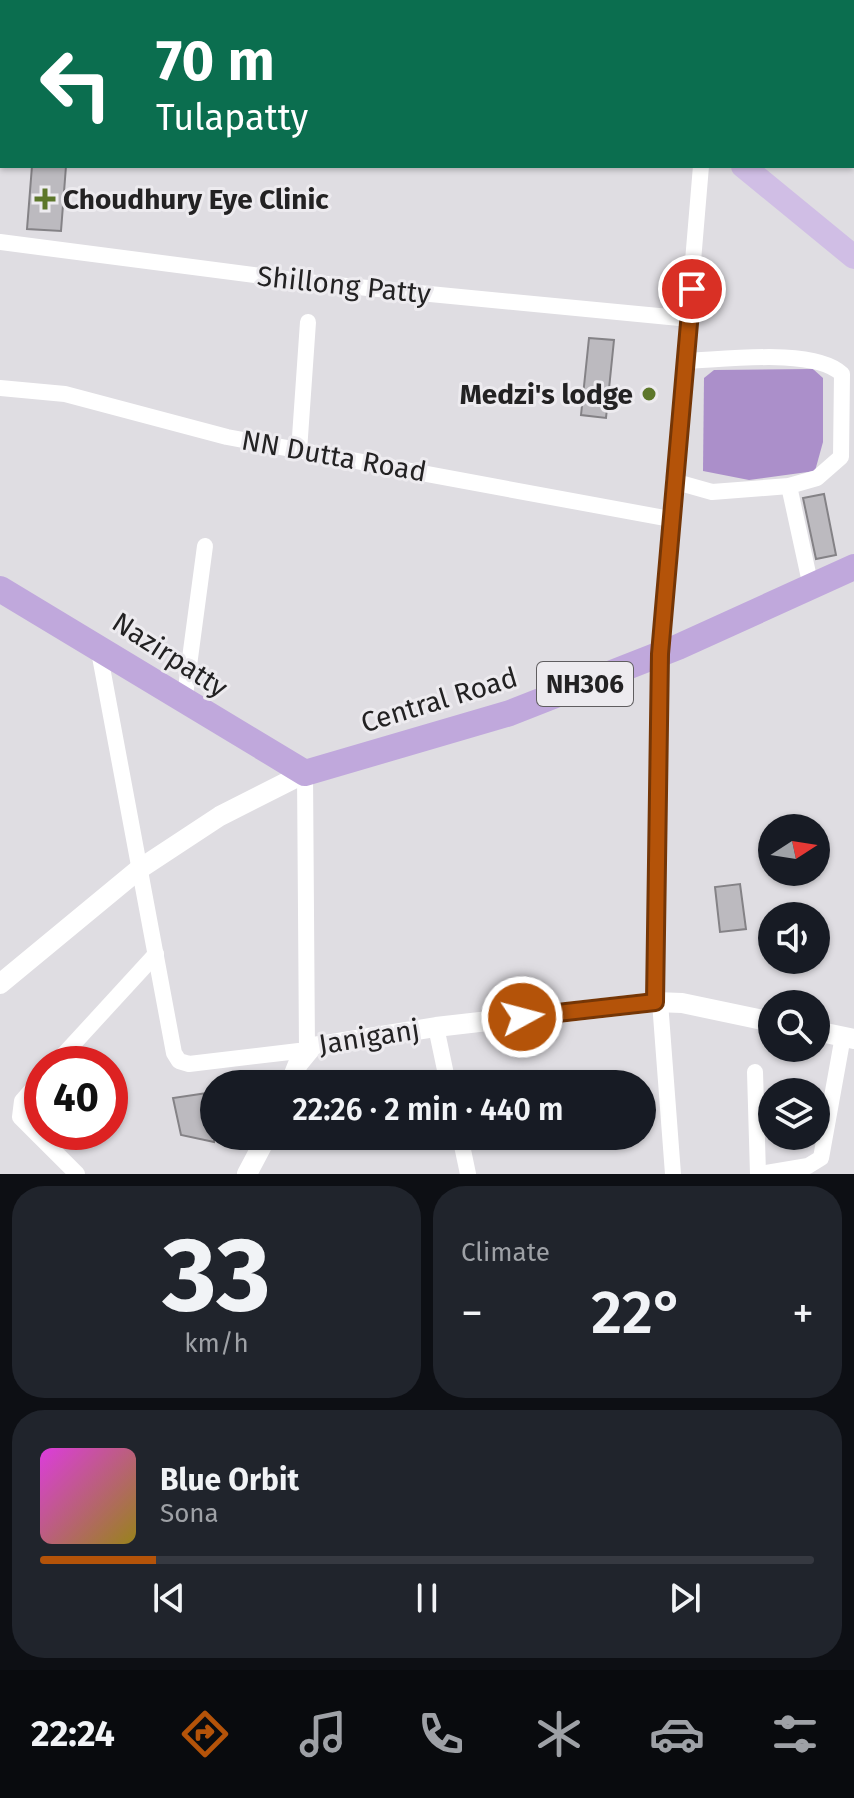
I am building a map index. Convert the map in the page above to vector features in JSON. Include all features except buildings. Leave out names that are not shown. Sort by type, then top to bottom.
[{"type":"highway","name":"Central Road","points":[[305,773],[510,713],[660,654],[854,567]]},
{"type":"highway","name":"Nazirpatty","points":[[0,589],[98,646],[184,703],[305,773]]},
{"type":"main road","points":[[745,168],[854,257]]},
{"type":"street","points":[[673,1174],[658,1002],[660,654],[701,168]]},
{"type":"street","name":"Shillong Patty","points":[[0,242],[316,283],[690,319]]},
{"type":"street","points":[[299,451],[308,322]]},
{"type":"street","points":[[673,481],[712,492],[789,486],[817,478],[841,457],[842,374],[831,363],[790,359],[684,361]]},
{"type":"street","name":"NN Dutta Road","points":[[0,388],[80,397],[182,426],[299,451],[670,519]]},
{"type":"street","points":[[789,486],[811,587]]},
{"type":"street","points":[[184,703],[205,546]]},
{"type":"street","points":[[98,646],[174,1053],[179,1061],[189,1064],[307,1050]]},
{"type":"street","points":[[2,977],[138,870],[220,816],[305,773]]},
{"type":"street","name":"Janiganj","points":[[305,773],[307,1050],[330,1043],[436,1027],[658,1002],[758,1020]]},
{"type":"street","points":[[72,1046],[156,954]]},
{"type":"street","points":[[436,1027],[445,1070]]},
{"type":"street","points":[[755,1072],[759,1174],[808,1166],[821,1158],[849,1037]]},
{"type":"street","points":[[297,1070],[307,1050]]},
{"type":"street","points":[[24,1099],[20,1117],[24,1121]]},
{"type":"street","points":[[53,1150],[77,1174]]},
{"type":"street","points":[[247,1174],[260,1150]]},
{"type":"street","points":[[463,1150],[468,1174]]},
{"type":"shaded area","points":[[813,369],[823,378],[823,442],[815,471],[749,480],[703,471],[704,378],[714,370]]},
{"type":"place","name":"Choudhury Eye Clinic","points":[[45,199]]},
{"type":"place","name":"Medzi's lodge","points":[[649,394]]},
{"type":"route","points":[[522,1017],[655,1002],[660,654],[692,289]]}]
